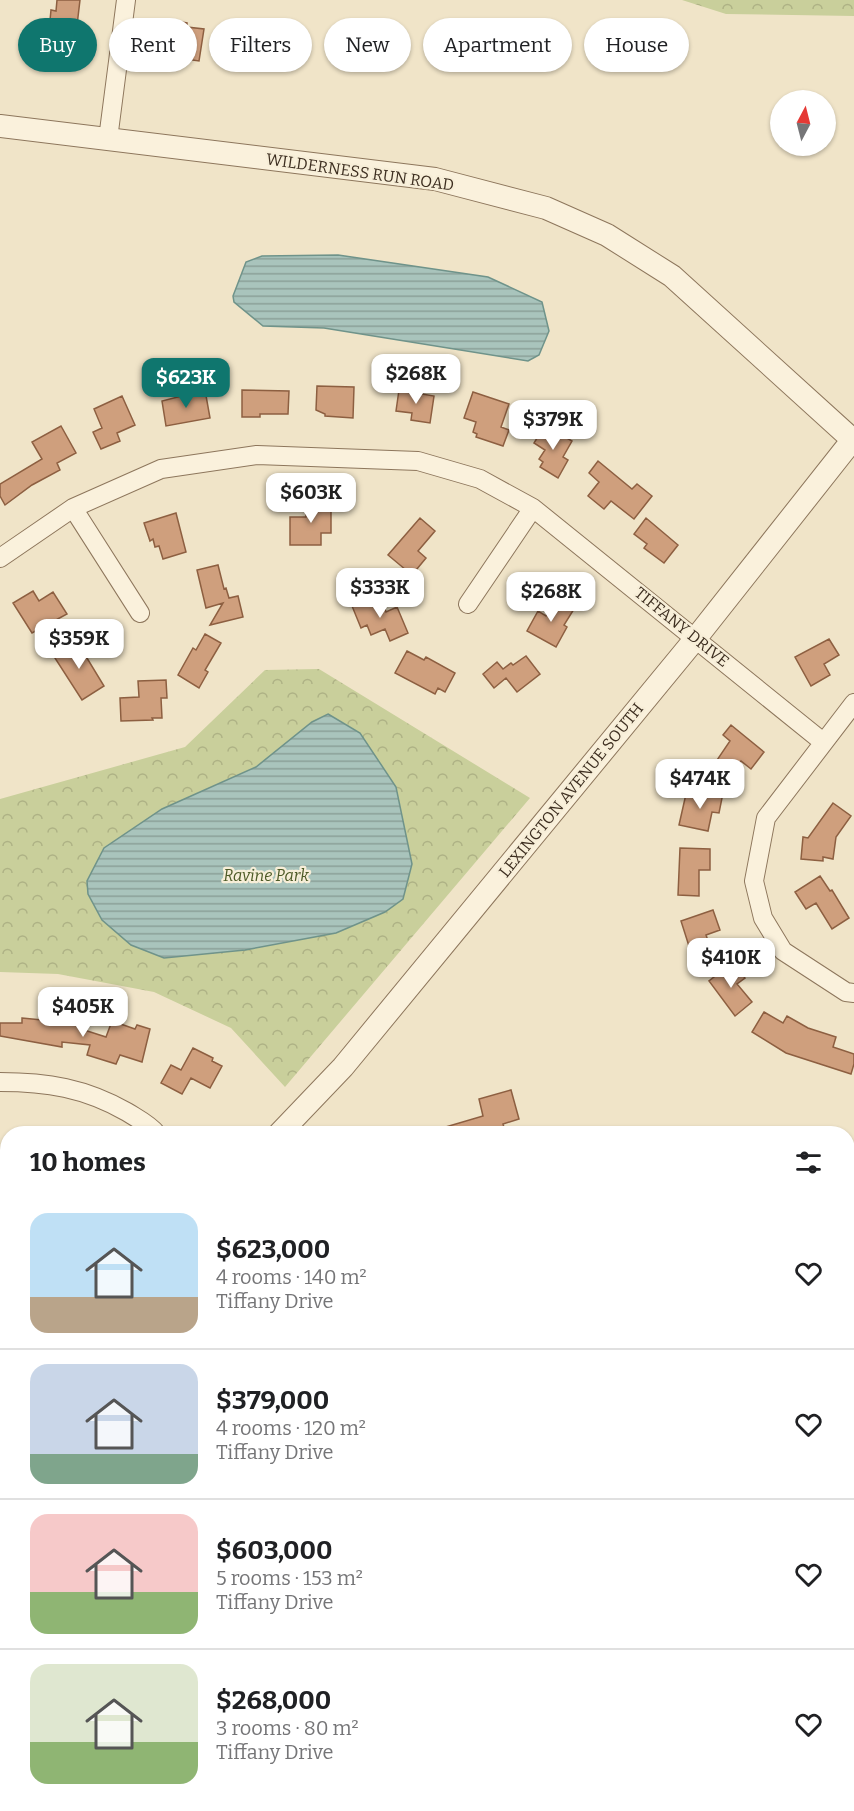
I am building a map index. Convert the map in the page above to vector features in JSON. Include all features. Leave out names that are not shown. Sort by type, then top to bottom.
[{"type":"street","points":[[108,139],[126,0]]},
{"type":"street","name":"WILDERNESS RUN ROAD","points":[[0,126],[435,179],[546,208],[607,235],[672,276],[853,440]]},
{"type":"street","name":"LEXINGTON AVENUE SOUTH","points":[[287,1126],[343,1067],[696,638],[853,440]]},
{"type":"street","name":"TIFFANY DRIVE","points":[[0,558],[73,508],[161,469],[257,455],[418,461],[480,479],[533,508],[823,742]]},
{"type":"street","points":[[73,508],[140,613]]},
{"type":"street","points":[[468,604],[533,508]]},
{"type":"street","points":[[854,703],[766,818],[754,881],[763,918],[783,951],[846,992],[854,993]]},
{"type":"street","points":[[0,1082],[33,1082],[81,1090],[109,1102],[149,1126]]},
{"type":"green space","points":[[682,0],[854,0],[854,16],[726,14]]},
{"type":"green space","name":"Ravine Park","points":[[319,669],[530,798],[285,1087],[231,1028],[154,992],[58,974],[0,972],[0,799],[185,747],[265,670]]},
{"type":"water","points":[[338,255],[488,277],[542,302],[549,331],[539,355],[528,361],[324,328],[263,326],[234,302],[233,296],[246,262],[262,256]]},
{"type":"water","points":[[328,714],[360,733],[396,787],[412,864],[403,899],[385,912],[336,933],[245,950],[164,958],[131,945],[102,920],[88,894],[87,881],[104,848],[162,809],[256,767],[312,722]]},
{"type":"building","points":[[57,0],[80,0],[78,18],[50,18],[51,10],[56,11]]},
{"type":"building","points":[[197,28],[204,29],[199,61],[197,61]]},
{"type":"building","points":[[317,386],[354,387],[353,418],[325,416],[316,410]]},
{"type":"building","points":[[205,390],[210,418],[166,426],[162,401]]},
{"type":"building","points":[[242,390],[289,391],[288,414],[260,414],[260,417],[242,417]]},
{"type":"building","points":[[399,390],[434,396],[430,423],[411,420],[412,413],[396,411]]},
{"type":"building","points":[[473,392],[509,404],[501,427],[509,430],[503,446],[476,437],[477,434],[473,432],[476,422],[464,418]]},
{"type":"building","points":[[122,396],[135,425],[117,433],[120,441],[101,449],[93,432],[102,428],[94,409]]},
{"type":"building","points":[[545,425],[572,441],[563,457],[568,460],[558,478],[540,467],[543,462],[539,459],[545,450],[534,443]]},
{"type":"building","points":[[61,426],[76,453],[57,463],[60,470],[32,485],[5,505],[0,496],[0,484],[42,459],[32,442]]},
{"type":"building","points":[[598,461],[632,489],[637,484],[652,496],[634,519],[611,501],[604,509],[588,496],[599,482],[589,473]]},
{"type":"building","points":[[306,501],[331,501],[331,533],[321,533],[321,545],[290,545],[290,517],[306,517]]},
{"type":"building","points":[[176,513],[186,552],[163,559],[159,546],[155,547],[153,539],[150,541],[144,523]]},
{"type":"building","points":[[420,518],[435,531],[418,551],[426,558],[412,575],[388,555]]},
{"type":"building","points":[[646,518],[678,545],[664,563],[644,548],[647,544],[634,534]]},
{"type":"building","points":[[218,565],[224,589],[226,588],[229,598],[238,596],[243,617],[210,625],[223,603],[206,608],[197,570]]},
{"type":"building","points":[[33,591],[39,601],[53,592],[67,614],[32,633],[13,603]]},
{"type":"building","points":[[373,597],[378,608],[384,606],[386,612],[397,607],[408,633],[390,641],[385,629],[371,635],[367,625],[361,628],[352,606]]},
{"type":"building","points":[[556,599],[574,609],[564,625],[567,627],[556,647],[527,631],[538,611],[546,616]]},
{"type":"building","points":[[205,634],[221,643],[205,670],[208,672],[199,688],[178,675],[193,648],[196,650]]},
{"type":"building","points":[[829,639],[839,655],[824,664],[830,675],[811,686],[795,657]]},
{"type":"building","points":[[76,640],[104,686],[82,700],[53,655]]},
{"type":"building","points":[[407,651],[424,660],[426,657],[455,673],[445,692],[438,688],[435,694],[395,673]]},
{"type":"building","points":[[526,656],[540,674],[517,692],[506,678],[494,688],[483,674],[497,662],[503,669]]},
{"type":"building","points":[[166,680],[167,698],[161,698],[162,718],[121,721],[120,698],[139,697],[138,681]]},
{"type":"building","points":[[731,725],[764,752],[751,769],[741,761],[729,775],[715,763],[730,741],[723,735]]},
{"type":"building","points":[[707,789],[723,793],[719,813],[712,812],[708,831],[679,825],[686,794],[705,798]]},
{"type":"building","points":[[833,803],[851,816],[836,837],[833,859],[823,857],[823,861],[801,859],[803,837],[808,838]]},
{"type":"building","points":[[680,848],[710,849],[710,870],[699,870],[699,896],[678,895]]},
{"type":"building","points":[[820,876],[830,891],[832,890],[849,918],[832,929],[816,903],[806,909],[795,892]]},
{"type":"building","points":[[713,910],[720,930],[706,935],[714,958],[695,965],[681,921]]},
{"type":"building","points":[[733,962],[745,978],[737,984],[752,1002],[735,1016],[709,981]]},
{"type":"building","points":[[764,1012],[783,1023],[787,1016],[808,1028],[836,1037],[833,1047],[854,1054],[851,1074],[786,1053],[752,1032]]},
{"type":"building","points":[[22,1018],[82,1024],[81,1029],[106,1037],[112,1021],[135,1029],[137,1025],[150,1029],[142,1062],[120,1055],[116,1064],[87,1055],[90,1045],[62,1042],[62,1047],[0,1036],[0,1023],[22,1023]]},
{"type":"building","points":[[193,1048],[213,1058],[212,1061],[222,1066],[210,1088],[191,1078],[182,1094],[161,1083],[171,1065],[181,1070]]},
{"type":"building","points":[[511,1090],[519,1119],[503,1124],[504,1126],[449,1126],[483,1116],[479,1099]]}]
